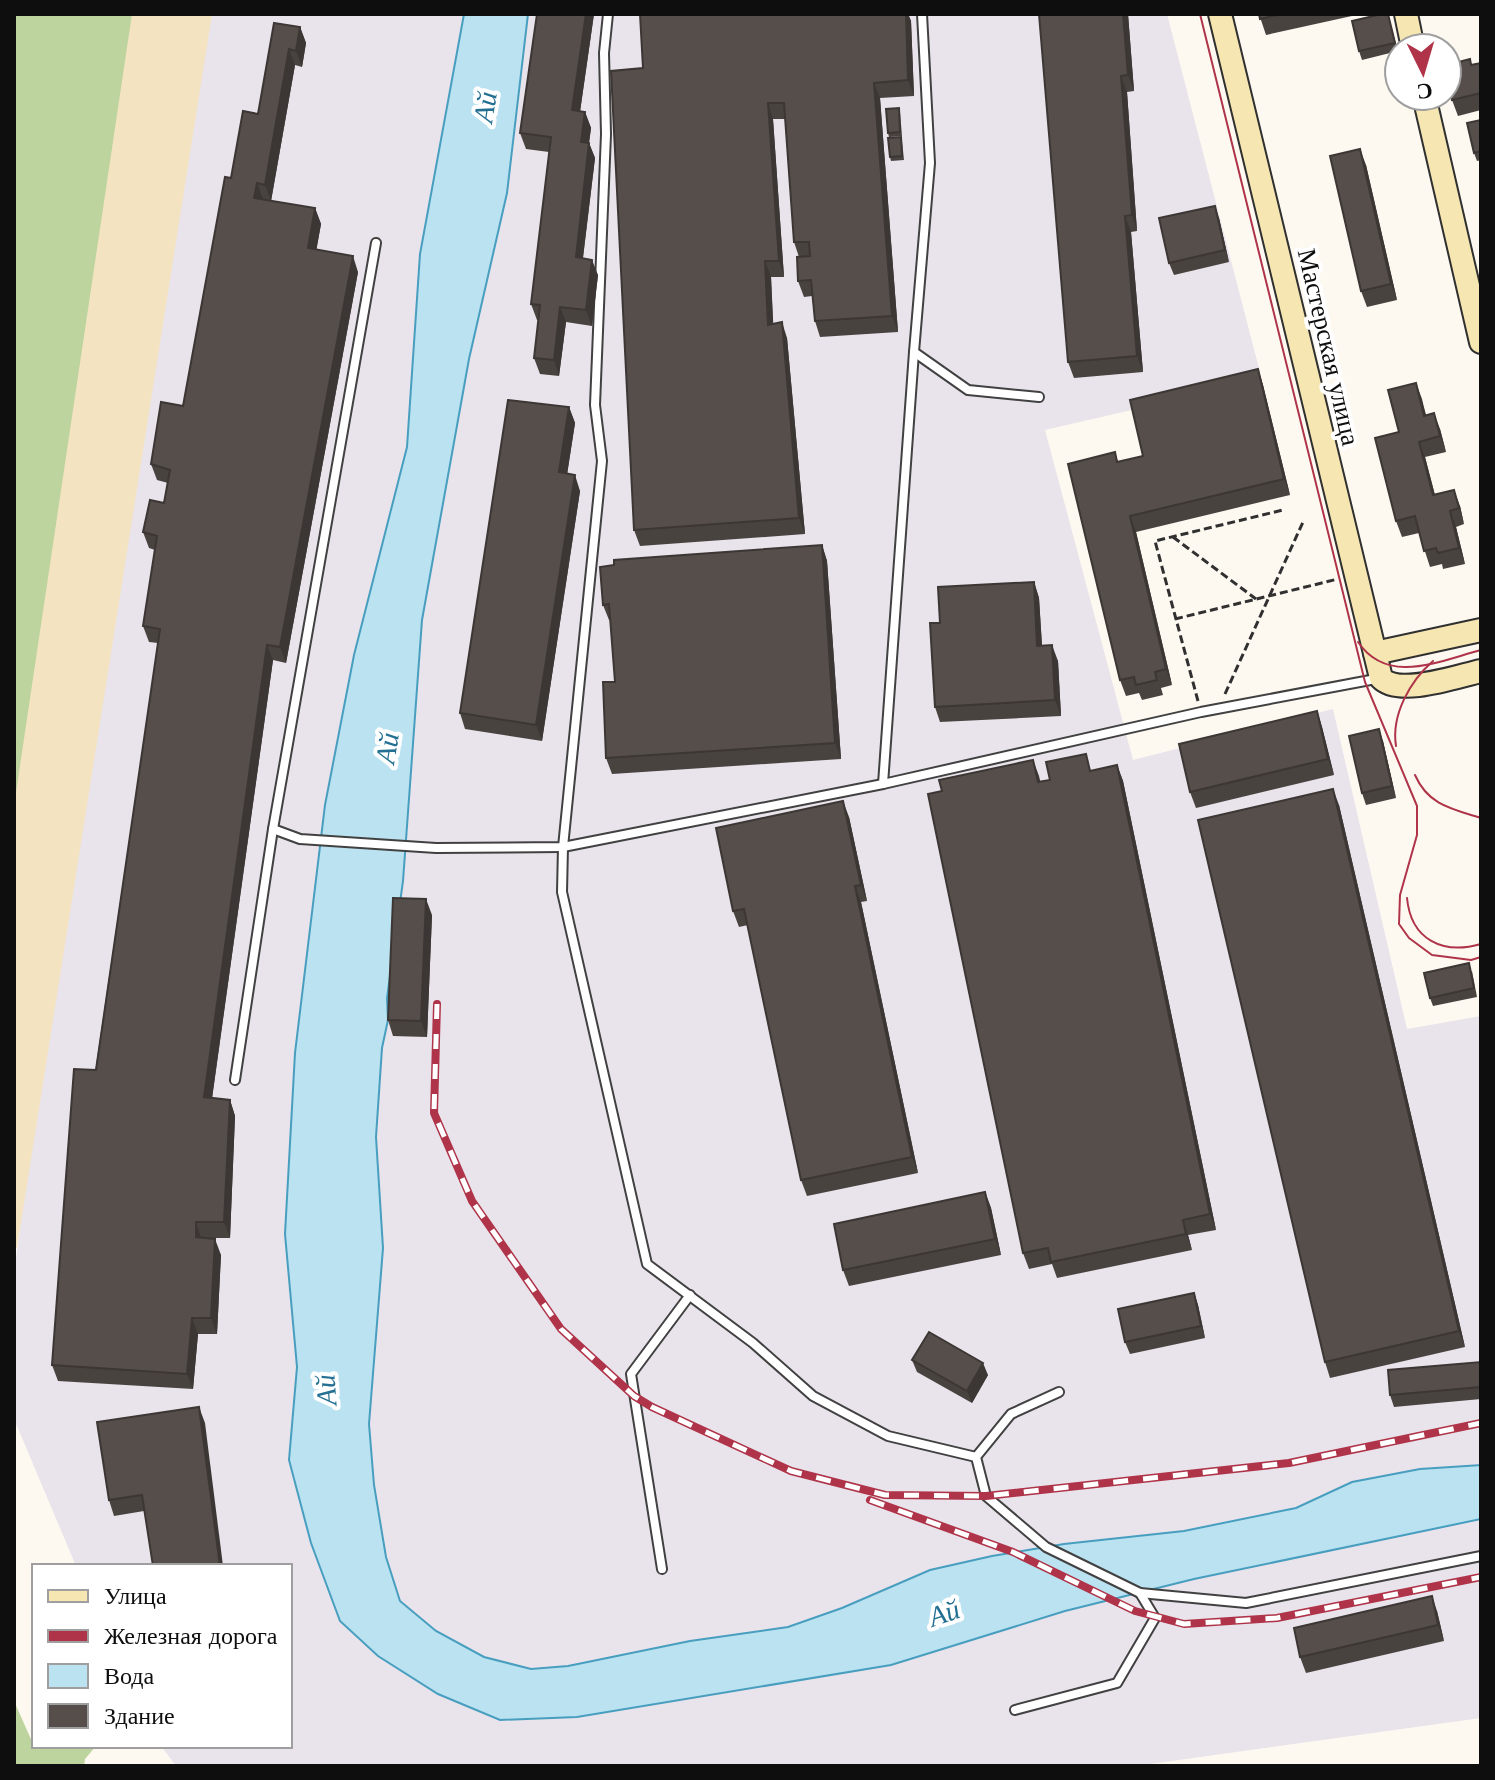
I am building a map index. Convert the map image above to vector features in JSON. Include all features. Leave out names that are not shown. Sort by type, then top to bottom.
[{"type":"main road","name":"Мастерская улица","points":[[1220,14],[1355,576],[1375,653],[1388,682]]},
{"type":"main road","points":[[1428,112],[1481,342]]},
{"type":"main road","points":[[1375,653],[1481,630]]},
{"type":"main road","points":[[1388,682],[1423,684],[1481,671]]},
{"type":"lane","points":[[608,14],[604,53],[606,134],[595,405],[602,461],[563,847],[562,892],[647,1264],[753,1343],[813,1396],[888,1436],[976,1457]]},
{"type":"lane","points":[[883,784],[930,163],[922,14]]},
{"type":"lane","points":[[235,1080],[273,829],[376,243]]},
{"type":"lane","points":[[914,352],[968,390],[1039,397]]},
{"type":"lane","points":[[273,829],[300,839],[436,848],[563,847],[883,784],[1201,712],[1388,682]]},
{"type":"lane","points":[[662,1569],[631,1374],[690,1295]]},
{"type":"lane","points":[[976,1457],[1011,1414],[1059,1392]]},
{"type":"lane","points":[[976,1457],[986,1496],[1046,1547],[1140,1593],[1246,1603],[1481,1556]]},
{"type":"lane","points":[[1015,1710],[1117,1683],[1155,1618],[1140,1593]]},
{"type":"path","points":[[1201,712],[1155,541],[1283,510]]},
{"type":"path","points":[[1218,709],[1303,522]]},
{"type":"path","points":[[1173,537],[1256,599]]},
{"type":"path","points":[[1175,619],[1355,576]]},
{"type":"shaded area","points":[[206,14],[1167,14],[1262,380],[1045,430],[1133,760],[1333,709],[1407,1029],[1481,1016],[1481,1718],[1136,1766],[176,1766],[162,1748],[292,1748],[292,1564],[75,1564],[14,1419],[14,1274],[61,923]]},
{"type":"green space","points":[[14,14],[161,14],[14,1114]]},
{"type":"green space","points":[[14,1701],[32,1748],[94,1748],[85,1759],[84,1766],[14,1766]]},
{"type":"sand","points":[[132,14],[212,14],[17,1248],[14,1248],[14,806]]},
{"type":"water","name":"Ай","points":[[464,14],[528,14],[507,193],[469,359],[422,620],[403,881],[387,998],[388,1020],[382,1048],[376,1137],[383,1248],[369,1424],[374,1485],[386,1557],[400,1601],[436,1631],[484,1657],[531,1669],[568,1666],[690,1641],[788,1627],[842,1608],[930,1570],[1064,1544],[1184,1531],[1296,1508],[1352,1482],[1420,1469],[1481,1465],[1481,1519],[1194,1579],[1065,1611],[891,1665],[577,1717],[500,1720],[438,1694],[378,1656],[340,1621],[311,1543],[289,1460],[297,1367],[285,1234],[295,1053],[325,805],[354,655],[407,447],[420,254]]},
{"type":"building","points":[[537,14],[586,14],[572,110],[585,112],[581,142],[589,143],[576,257],[592,260],[586,310],[560,307],[554,360],[534,358],[540,305],[531,304],[551,137],[520,133]]},
{"type":"building","points":[[640,14],[906,14],[908,80],[874,83],[892,316],[815,321],[811,280],[798,281],[797,257],[810,256],[809,242],[794,242],[784,103],[768,103],[779,261],[765,261],[768,325],[782,322],[799,518],[634,530],[611,71],[643,68]]},
{"type":"building","points":[[1039,14],[1123,14],[1128,75],[1121,76],[1132,215],[1125,216],[1137,356],[1068,362]]},
{"type":"building","points":[[1259,14],[1282,14],[1260,19]]},
{"type":"building","points":[[1388,14],[1392,32],[1383,32],[1383,46],[1359,51],[1352,21]]},
{"type":"building","points":[[274,23],[300,27],[296,51],[289,49],[265,185],[257,183],[254,198],[315,208],[308,248],[353,256],[280,647],[267,645],[204,1097],[230,1100],[224,1222],[196,1222],[196,1237],[215,1239],[211,1318],[192,1318],[187,1374],[52,1365],[74,1069],[96,1070],[160,629],[143,626],[157,536],[143,532],[150,500],[164,503],[170,470],[151,464],[161,402],[183,406],[225,177],[231,178],[243,111],[258,114]]},
{"type":"building","points":[[1470,59],[1471,65],[1481,63],[1481,93],[1463,97],[1463,61]]},
{"type":"building","points":[[899,108],[900,132],[888,133],[886,109]]},
{"type":"building","points":[[1481,120],[1481,151],[1474,153],[1467,123]]},
{"type":"building","points":[[901,137],[902,156],[890,157],[888,138]]},
{"type":"building","points":[[1360,149],[1391,284],[1361,291],[1330,156]]},
{"type":"building","points":[[1215,206],[1225,250],[1169,263],[1159,218]]},
{"type":"building","points":[[1258,369],[1284,479],[1130,516],[1166,669],[1155,672],[1157,680],[1136,685],[1134,677],[1120,680],[1068,464],[1115,452],[1117,462],[1143,456],[1130,400]]},
{"type":"building","points":[[1416,383],[1424,416],[1434,413],[1440,436],[1419,442],[1433,495],[1454,490],[1459,508],[1450,511],[1459,548],[1438,553],[1436,548],[1424,551],[1415,516],[1396,521],[1375,438],[1399,432],[1388,390]]},
{"type":"building","points":[[508,400],[569,407],[559,472],[575,475],[536,725],[460,713]]},
{"type":"building","points":[[822,545],[835,743],[606,758],[603,682],[615,682],[609,604],[603,605],[600,567],[614,565],[614,560]]},
{"type":"building","points":[[1034,582],[1037,646],[1052,645],[1055,700],[935,707],[930,623],[940,623],[938,587]]},
{"type":"building","points":[[1317,711],[1328,759],[1190,792],[1179,744]]},
{"type":"building","points":[[1379,729],[1392,786],[1362,793],[1349,736]]},
{"type":"building","points":[[1086,754],[1090,771],[1117,765],[1210,1214],[1183,1220],[1186,1234],[1051,1262],[1048,1248],[1023,1253],[928,794],[942,791],[939,780],[1033,760],[1038,782],[1050,780],[1046,762]]},
{"type":"building","points":[[1333,789],[1459,1331],[1325,1362],[1198,820]]},
{"type":"building","points":[[843,801],[861,885],[855,886],[912,1157],[801,1180],[744,909],[733,911],[716,828]]},
{"type":"building","points":[[393,898],[426,899],[421,1021],[388,1020]]},
{"type":"building","points":[[1469,963],[1474,988],[1430,998],[1424,973]]},
{"type":"building","points":[[985,1192],[995,1239],[843,1270],[834,1224]]},
{"type":"building","points":[[1194,1293],[1201,1326],[1125,1342],[1118,1309]]},
{"type":"building","points":[[929,1332],[983,1363],[967,1391],[912,1360]]},
{"type":"building","points":[[1481,1362],[1481,1387],[1390,1395],[1388,1370]]},
{"type":"building","points":[[199,1407],[220,1564],[153,1564],[142,1495],[109,1500],[97,1422]]},
{"type":"building","points":[[1432,1596],[1438,1625],[1300,1657],[1294,1628]]},
{"type":"tram line","points":[[1200,14],[1365,682],[1417,806],[1417,835],[1400,895],[1399,924],[1409,938],[1432,955],[1471,960],[1481,957]]},
{"type":"tram line","points":[[1358,642],[1370,655],[1399,667],[1432,664],[1481,650]]},
{"type":"tram line","points":[[1396,746],[1396,722],[1404,699],[1417,678],[1433,661]]},
{"type":"tram line","points":[[1415,775],[1434,799],[1481,818]]},
{"type":"tram line","points":[[1407,898],[1415,924],[1431,941],[1454,947],[1481,944]]},
{"type":"railway","points":[[437,1004],[434,1113],[472,1201],[561,1329],[634,1396],[791,1471],[885,1495],[986,1496],[1289,1463],[1481,1423]]},
{"type":"railway","points":[[870,1500],[1013,1552],[1135,1611],[1184,1624],[1277,1618],[1481,1577]]}]
